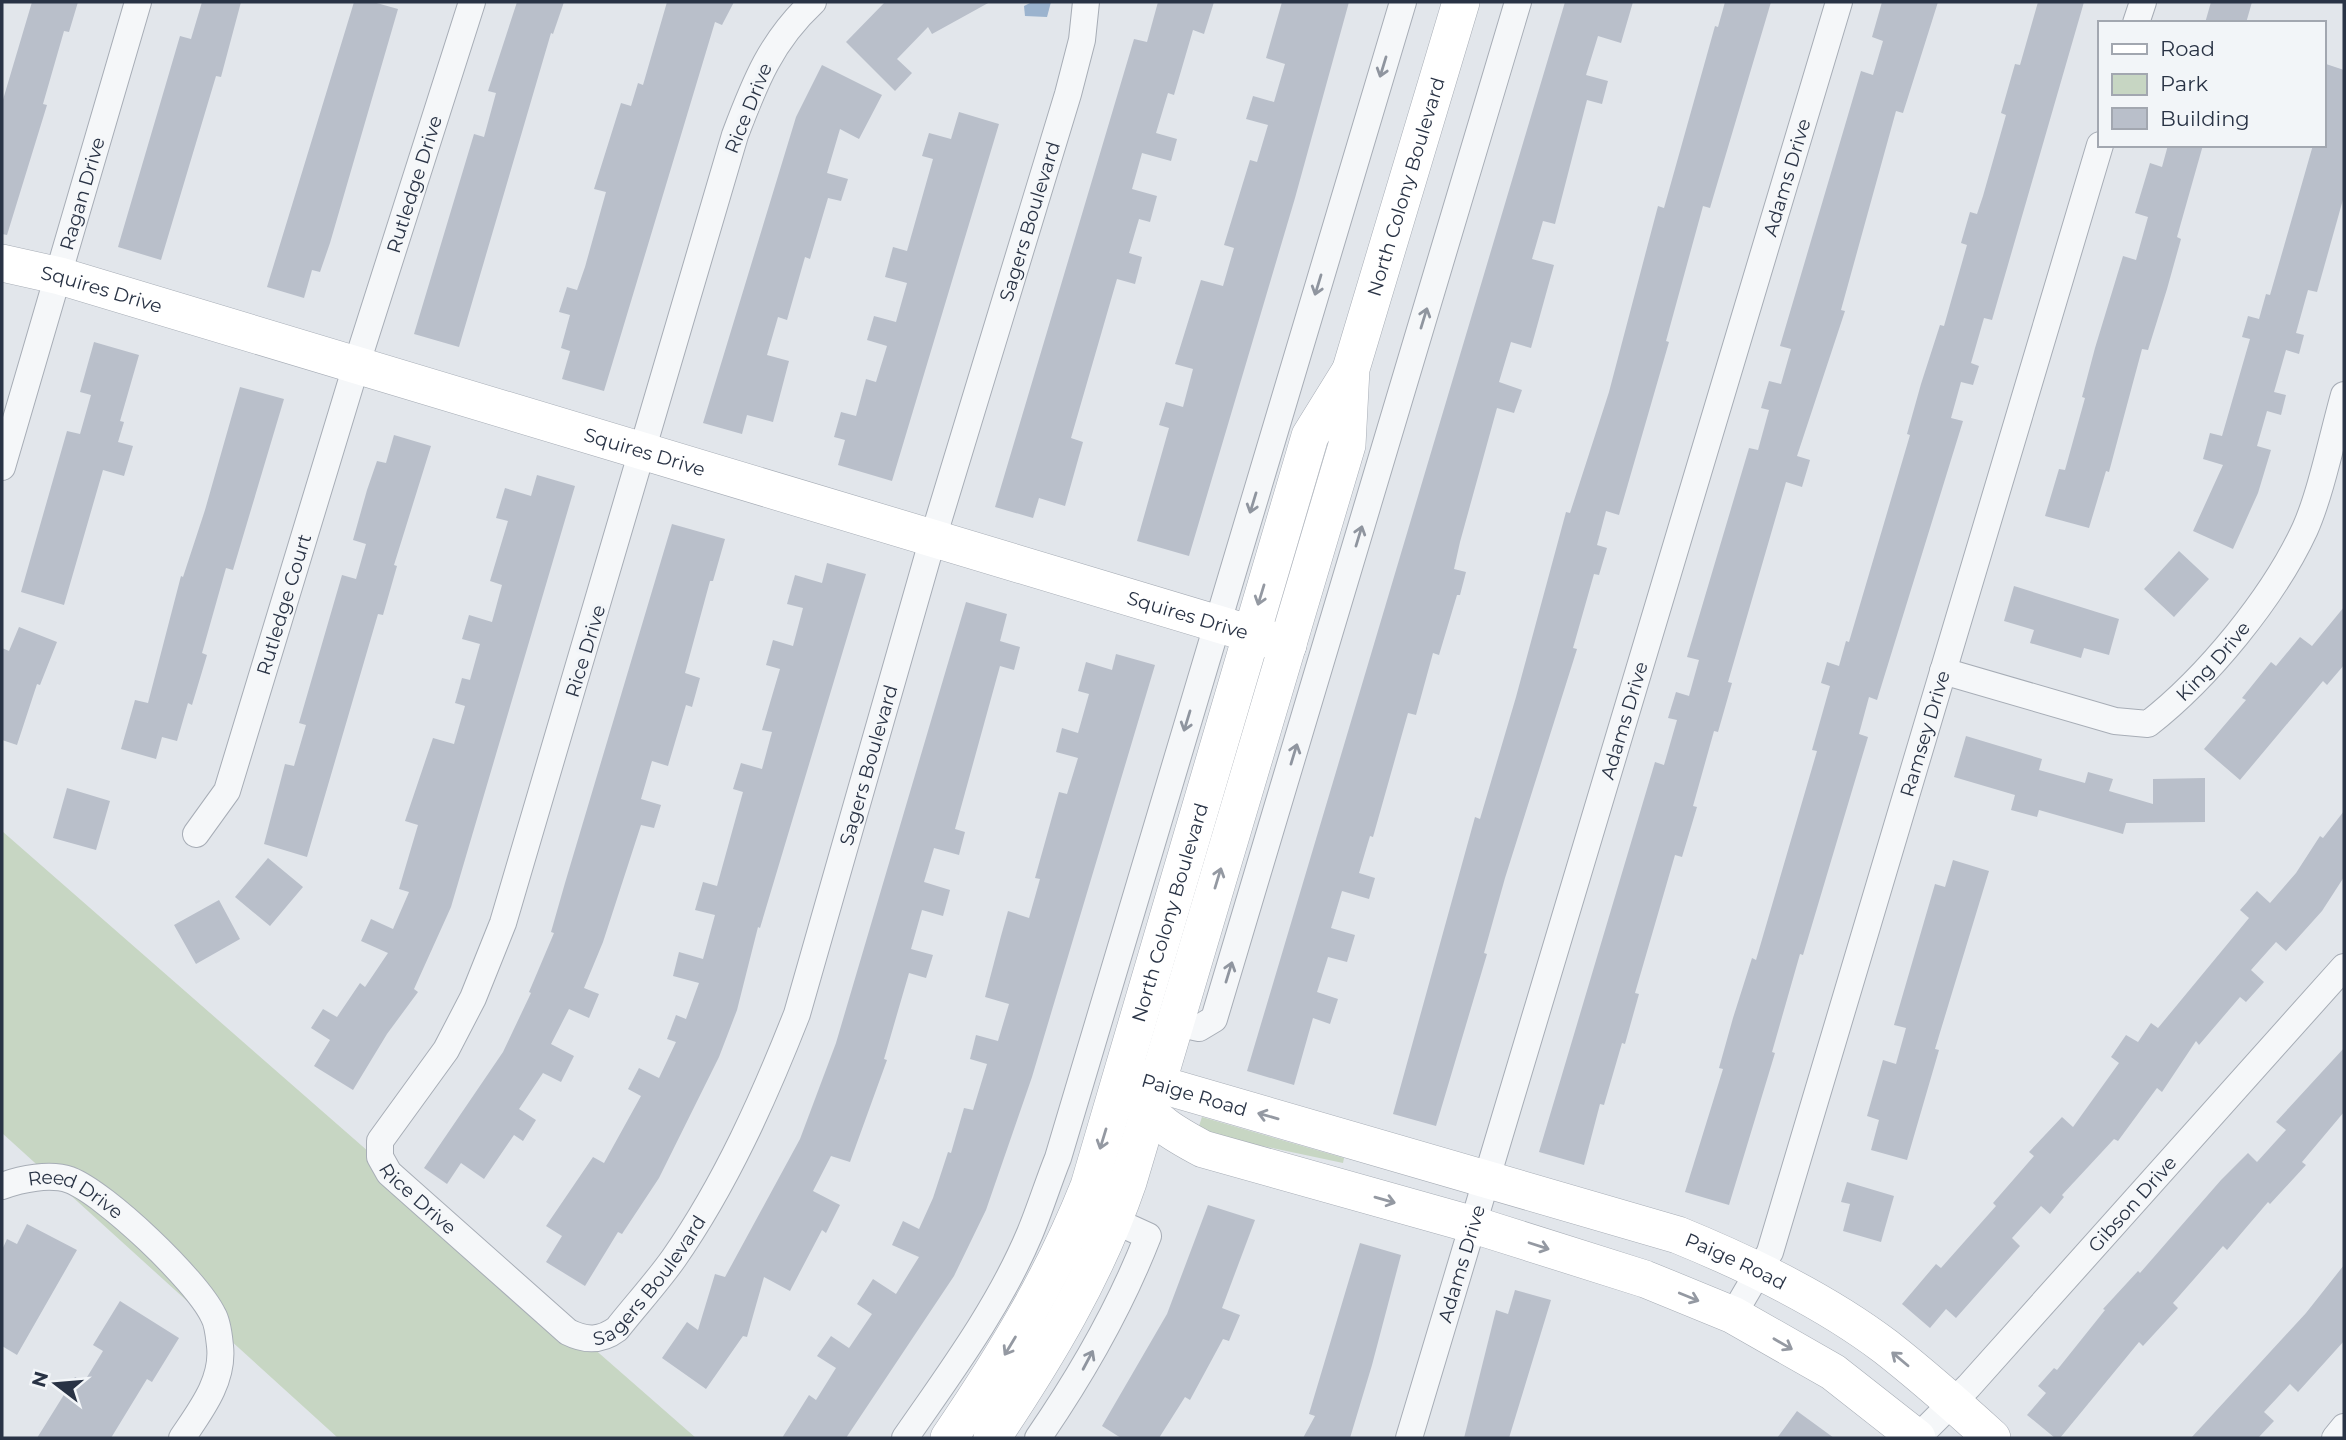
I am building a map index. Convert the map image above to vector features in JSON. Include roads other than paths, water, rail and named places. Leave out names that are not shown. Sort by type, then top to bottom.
[{"type":"street","name":"Ragan Drive","points":[[2,467],[138,2]]},
{"type":"street","name":"Rutledge Drive","points":[[356,366],[472,2]]},
{"type":"street","name":"Rice Drive","points":[[481,1255],[389,1173],[380,1157],[380,1141],[446,1050],[473,998],[503,923],[735,135],[759,71],[789,24],[813,2]]},
{"type":"street","name":"Sagers Boulevard","points":[[481,1255],[568,1332],[582,1339],[605,1338],[617,1328],[674,1257],[737,1151],[797,1014],[933,538],[1068,94],[1082,40],[1086,2]]},
{"type":"street","points":[[905,1438],[969,1345],[1029,1234],[1062,1145],[1233,628],[1403,2]]},
{"type":"street","name":"North Colony Boulevard","points":[[992,1438],[1076,1304],[1115,1222],[1347,444],[1351,369],[1461,2]]},
{"type":"street","points":[[1175,1023],[1199,1028],[1214,1019],[1518,2]]},
{"type":"street","name":"Adams Drive","points":[[1409,1438],[1839,2]]},
{"type":"street","points":[[2138,21],[2143,2]]},
{"type":"street","name":"Ramsey Drive","points":[[1733,1315],[1759,1273],[1774,1239],[2099,147]]},
{"type":"street","name":"Squires Drive","points":[[2,263],[60,276],[1288,645]]},
{"type":"street","name":"Rutledge Court","points":[[196,834],[227,791],[356,366]]},
{"type":"street","name":"North Colony Boulevard","points":[[949,1438],[1000,1362],[1049,1277],[1089,1186],[1122,1074],[1233,628],[1310,436],[1351,369]]},
{"type":"street","name":"King Drive","points":[[1943,671],[2115,721],[2148,724],[2171,706],[2262,603],[2306,527],[2344,395]]},
{"type":"street","points":[[1288,645],[1323,655]]},
{"type":"street","name":"Gibson Drive","points":[[1917,1438],[1953,1403],[2344,967]]},
{"type":"street","name":"Paige Road","points":[[1122,1074],[1152,1099],[1486,1180],[1678,1235],[1824,1306],[1884,1346],[1992,1438]]},
{"type":"street","name":"Paige Road","points":[[1152,1099],[1162,1126],[1203,1149],[1474,1225],[1645,1279],[1733,1315],[1833,1372],[1917,1438]]},
{"type":"street","points":[[1128,1182],[1153,1162],[1203,1149]]},
{"type":"street","name":"Reed Drive","points":[[2,1186],[37,1177],[69,1180],[99,1198],[192,1283],[215,1317],[220,1349],[215,1386],[182,1438]]},
{"type":"street","points":[[1038,1438],[1080,1376],[1128,1287],[1148,1236],[1115,1222]]},
{"type":"street","points":[[2334,1438],[2344,1427]]},
{"type":"water","points":[[1032,2],[1051,2],[1047,17],[1025,16],[1024,6]]}]
